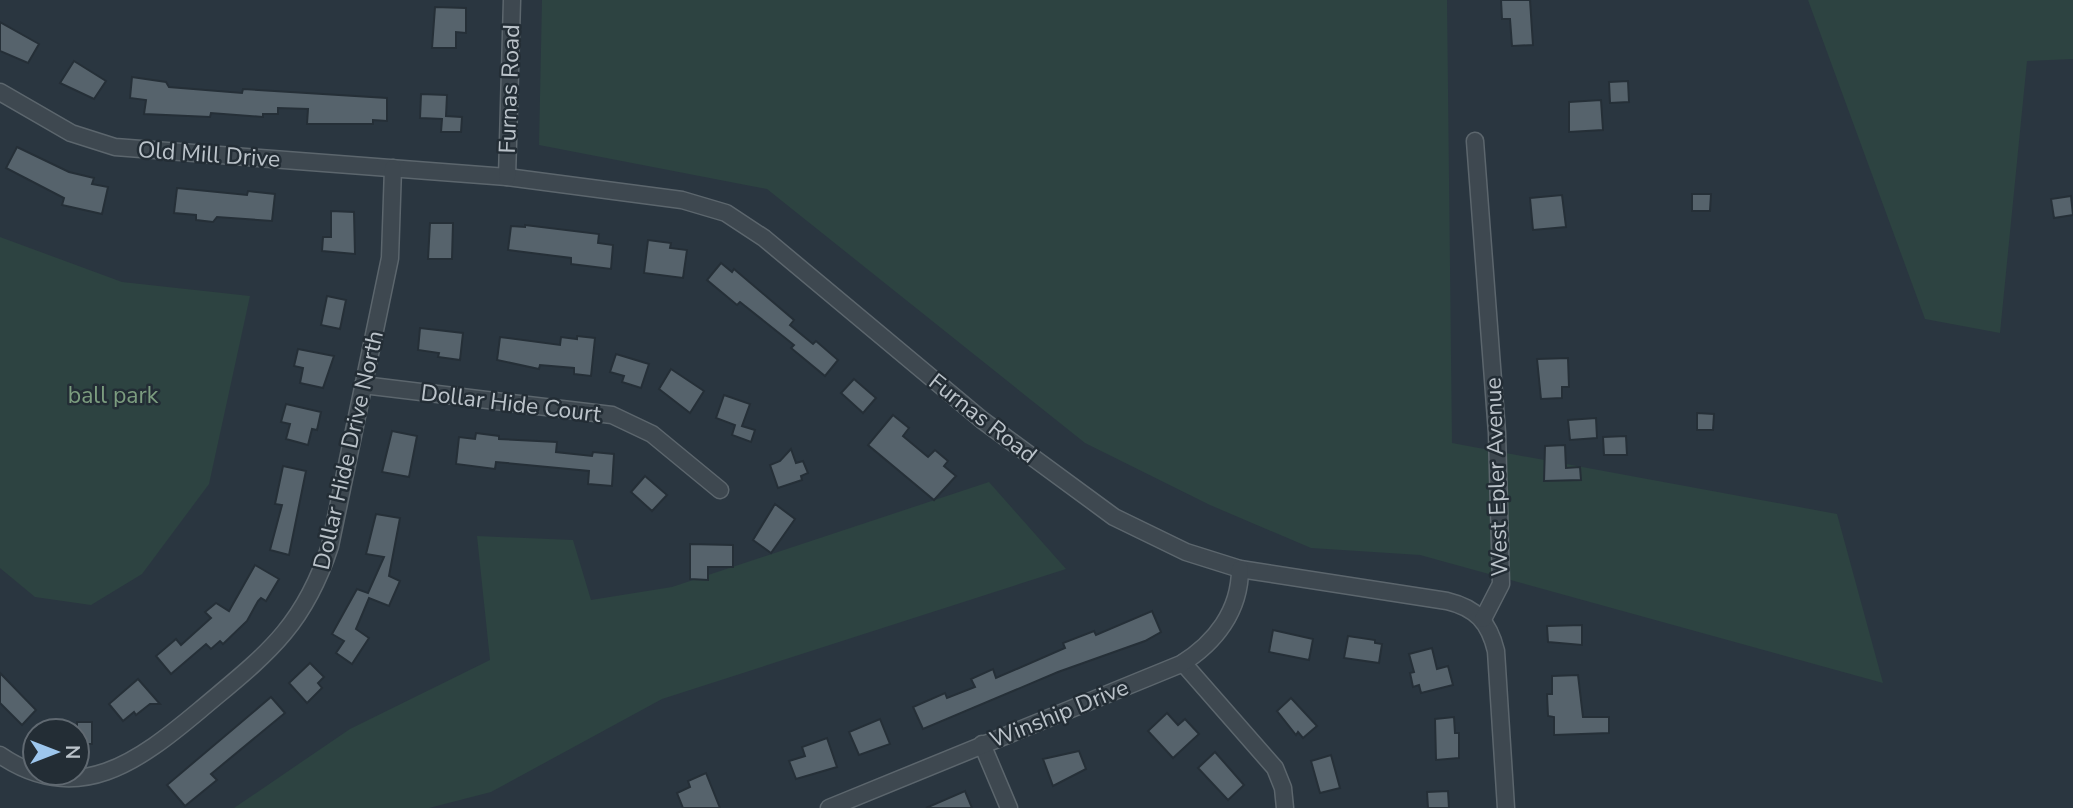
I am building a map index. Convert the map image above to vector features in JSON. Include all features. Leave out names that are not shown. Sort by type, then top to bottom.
[{"type":"street","name":"Furnas Road","points":[[507,177],[512,0]]},
{"type":"street","name":"Old Mill Drive","points":[[0,92],[71,133],[115,147],[431,171]]},
{"type":"street","name":"West Epler Avenue","points":[[1475,141],[1497,433],[1501,584],[1483,620]]},
{"type":"street","name":"Dollar Hide Drive North","points":[[0,754],[20,769],[41,778],[80,783],[101,780],[133,766],[260,660],[291,628],[311,596],[323,568],[390,258],[393,168]]},
{"type":"street","name":"Furnas Road","points":[[431,171],[507,177],[682,200],[712,208],[739,220],[982,420],[1103,510],[1166,543],[1240,569],[1447,601],[1463,605],[1483,620]]},
{"type":"street","name":"Dollar Hide Court","points":[[363,385],[611,415],[652,434],[720,490]]},
{"type":"street","name":"Winship Drive","points":[[830,808],[1183,663],[1213,639],[1226,620],[1237,592],[1240,569]]},
{"type":"street","points":[[1483,620],[1492,632],[1496,651],[1506,808]]},
{"type":"street","points":[[1183,663],[1275,768],[1283,788],[1285,808]]},
{"type":"street","points":[[982,744],[1009,808]]},
{"type":"green space","points":[[542,0],[1447,0],[1452,443],[1837,514],[1883,683],[1420,555],[1311,548],[1210,505],[1085,443],[767,189],[539,145]]},
{"type":"green space","points":[[1808,0],[2073,0],[2073,59],[2027,61],[2000,333],[1925,319]]},
{"type":"green space","name":"ball park","points":[[0,237],[122,282],[250,296],[209,484],[142,574],[91,605],[35,597],[0,568]]},
{"type":"green space","points":[[989,482],[1066,569],[662,699],[491,792],[429,808],[234,808],[350,729],[490,660],[477,536],[573,540],[591,600],[672,587]]},
{"type":"building","points":[[1501,0],[1530,0],[1533,45],[1512,46],[1510,19],[1502,19]]},
{"type":"building","points":[[435,7],[466,8],[466,33],[456,32],[456,48],[432,48]]},
{"type":"building","points":[[0,22],[39,44],[28,63],[0,51]]},
{"type":"building","points":[[74,61],[106,81],[94,99],[60,83]]},
{"type":"building","points":[[132,77],[166,82],[169,87],[242,93],[243,89],[387,98],[387,121],[373,120],[373,124],[307,124],[308,109],[278,108],[278,114],[263,114],[263,117],[211,113],[210,117],[144,114],[146,100],[130,98]]},
{"type":"building","points":[[1628,81],[1629,102],[1610,103],[1609,82]]},
{"type":"building","points":[[421,94],[447,95],[446,116],[462,117],[461,132],[441,132],[442,119],[420,118]]},
{"type":"building","points":[[1601,100],[1603,130],[1569,132],[1569,102]]},
{"type":"building","points":[[17,147],[69,172],[94,178],[92,184],[108,187],[102,214],[62,205],[64,198],[6,168]]},
{"type":"building","points":[[177,188],[247,195],[248,191],[275,194],[272,221],[217,217],[213,222],[196,220],[196,215],[174,213]]},
{"type":"building","points":[[1692,194],[1711,194],[1710,211],[1692,211]]},
{"type":"building","points":[[1562,195],[1566,227],[1533,230],[1530,198]]},
{"type":"building","points":[[2071,196],[2073,215],[2054,218],[2051,199]]},
{"type":"building","points":[[331,211],[354,212],[355,254],[322,251],[323,237],[331,237]]},
{"type":"building","points":[[430,223],[453,223],[452,259],[428,259]]},
{"type":"building","points":[[525,225],[599,234],[598,243],[613,245],[611,269],[571,264],[571,258],[508,250],[511,226]]},
{"type":"building","points":[[648,240],[671,243],[670,248],[687,250],[683,278],[644,273]]},
{"type":"building","points":[[721,263],[732,272],[734,269],[794,320],[790,325],[813,344],[816,341],[838,360],[825,376],[791,348],[794,345],[740,302],[737,305],[707,280]]},
{"type":"building","points":[[327,296],[346,300],[340,329],[321,325]]},
{"type":"building","points":[[420,328],[463,333],[460,360],[438,357],[439,353],[418,350]]},
{"type":"building","points":[[577,336],[595,338],[591,376],[574,374],[574,368],[540,365],[539,369],[497,360],[500,337],[560,345],[561,337],[577,339]]},
{"type":"building","points":[[298,349],[334,356],[323,388],[300,383],[303,368],[294,366]]},
{"type":"building","points":[[616,354],[649,364],[641,388],[622,382],[624,376],[610,372]]},
{"type":"building","points":[[1568,358],[1569,387],[1562,387],[1562,398],[1541,399],[1537,359]]},
{"type":"building","points":[[671,369],[704,391],[690,413],[659,389]]},
{"type":"building","points":[[854,379],[876,398],[863,413],[841,393]]},
{"type":"building","points":[[724,395],[750,404],[742,426],[755,430],[751,442],[732,435],[735,425],[716,418]]},
{"type":"building","points":[[286,404],[321,412],[317,430],[312,429],[308,445],[286,439],[290,424],[281,422]]},
{"type":"building","points":[[1697,413],[1714,414],[1713,430],[1697,430]]},
{"type":"building","points":[[893,415],[909,428],[903,436],[928,457],[935,450],[948,461],[944,466],[956,476],[934,500],[868,445]]},
{"type":"building","points":[[1596,418],[1597,438],[1570,440],[1568,420]]},
{"type":"building","points":[[392,431],[417,436],[409,477],[382,472]]},
{"type":"building","points":[[476,433],[499,436],[499,439],[557,442],[556,452],[592,456],[593,452],[614,454],[612,486],[588,484],[589,471],[496,462],[495,469],[456,464],[459,437],[475,439]]},
{"type":"building","points":[[1626,436],[1627,455],[1604,455],[1603,437]]},
{"type":"building","points":[[1565,445],[1566,468],[1580,467],[1581,480],[1544,481],[1545,446]]},
{"type":"building","points":[[791,449],[796,463],[803,461],[808,473],[801,476],[802,480],[778,488],[770,465],[780,461]]},
{"type":"building","points":[[283,466],[306,471],[289,555],[270,550],[282,505],[275,504]]},
{"type":"building","points":[[645,476],[667,495],[652,511],[631,492]]},
{"type":"building","points":[[775,504],[795,519],[771,553],[753,540]]},
{"type":"building","points":[[376,514],[400,518],[389,576],[400,581],[389,606],[369,598],[356,629],[369,638],[352,664],[336,653],[344,641],[332,634],[357,589],[368,593],[384,557],[366,554]]},
{"type":"building","points":[[690,544],[733,545],[733,567],[708,567],[708,580],[690,579]]},
{"type":"building","points":[[255,565],[279,579],[266,601],[261,598],[258,601],[247,621],[223,644],[220,641],[211,649],[206,644],[171,674],[156,656],[176,639],[181,645],[211,618],[205,612],[216,603],[229,611]]},
{"type":"building","points":[[1152,611],[1161,632],[1145,641],[1058,672],[923,729],[913,707],[945,693],[947,698],[975,687],[971,679],[993,669],[996,678],[1065,648],[1063,643],[1094,631],[1096,635]]},
{"type":"building","points":[[1582,625],[1582,645],[1548,642],[1547,626]]},
{"type":"building","points":[[1273,630],[1313,639],[1309,660],[1269,652]]},
{"type":"building","points":[[1348,636],[1375,640],[1375,643],[1382,644],[1379,663],[1344,658]]},
{"type":"building","points":[[1432,648],[1437,669],[1448,666],[1453,685],[1421,693],[1419,685],[1413,687],[1410,673],[1414,672],[1409,654]]},
{"type":"building","points":[[310,663],[324,677],[318,683],[322,688],[307,703],[289,683]]},
{"type":"building","points":[[0,673],[36,710],[29,717],[21,717],[21,724],[0,703]]},
{"type":"building","points":[[1578,675],[1583,717],[1609,717],[1609,733],[1554,735],[1554,717],[1548,716],[1547,694],[1552,694],[1552,676]]},
{"type":"building","points":[[138,679],[160,704],[150,704],[123,721],[109,704]]},
{"type":"building","points":[[271,697],[285,713],[211,774],[217,780],[185,806],[167,785]]},
{"type":"building","points":[[1291,698],[1317,726],[1303,738],[1298,732],[1296,735],[1277,711]]},
{"type":"building","points":[[1167,713],[1178,725],[1185,719],[1199,734],[1173,758],[1148,731]]},
{"type":"building","points":[[1454,717],[1455,733],[1459,733],[1459,758],[1436,760],[1435,719]]},
{"type":"building","points":[[880,719],[890,744],[859,755],[849,732]]},
{"type":"building","points":[[827,738],[837,767],[796,779],[789,761],[805,756],[802,747]]},
{"type":"building","points":[[1079,751],[1086,769],[1053,786],[1043,759]]},
{"type":"building","points":[[1215,752],[1244,785],[1228,800],[1198,768]]},
{"type":"building","points":[[1331,755],[1340,788],[1320,793],[1311,761]]},
{"type":"building","points":[[706,773],[720,808],[683,808],[677,793],[690,787],[688,781]]},
{"type":"building","points":[[965,791],[972,808],[926,808]]},
{"type":"building","points":[[1448,791],[1449,808],[1428,808],[1427,792]]}]
